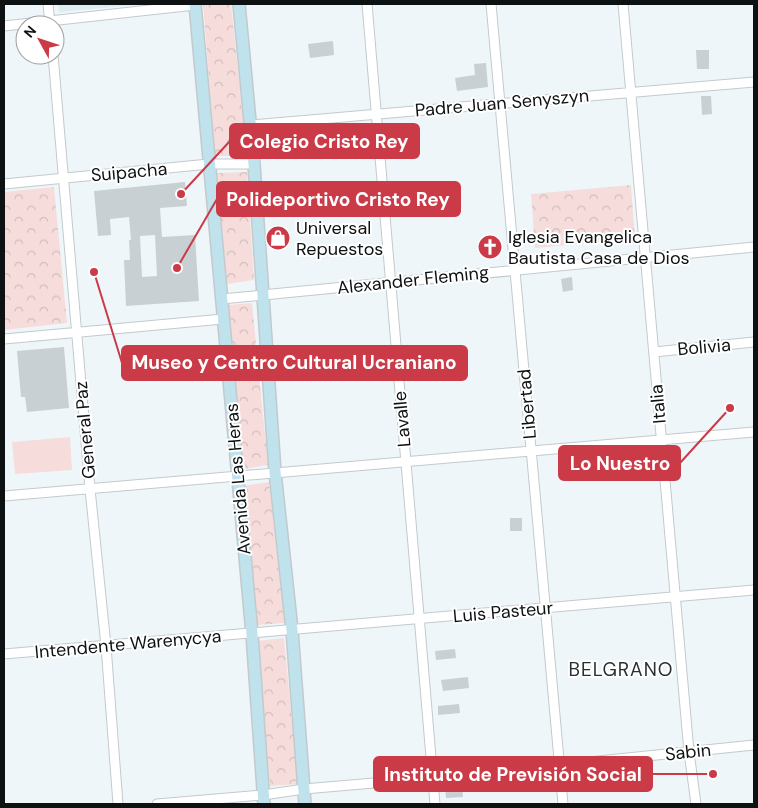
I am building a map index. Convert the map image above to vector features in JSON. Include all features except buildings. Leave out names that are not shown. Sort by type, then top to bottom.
[{"type":"main road","points":[[239,4],[254,164],[275,472],[292,630],[305,804]]},
{"type":"main road","name":"Avenida Las Heras","points":[[195,5],[252,634],[264,800]]},
{"type":"street","name":"Lavalle","points":[[367,4],[435,804]]},
{"type":"street","name":"Libertad","points":[[491,4],[563,804]]},
{"type":"street","name":"Italia","points":[[623,4],[689,752],[696,804]]},
{"type":"street","points":[[65,21],[195,5]]},
{"type":"street","name":"General Paz","points":[[54,65],[90,489],[106,646],[118,804]]},
{"type":"street","name":"Padre Juan Senyszyn","points":[[250,125],[754,82]]},
{"type":"street","name":"Suipacha","points":[[4,184],[209,164],[254,164]]},
{"type":"street","name":"Alexander Fleming","points":[[222,299],[754,247]]},
{"type":"street","points":[[4,339],[223,319]]},
{"type":"street","name":"Bolivia","points":[[654,352],[754,342]]},
{"type":"street","points":[[4,496],[754,432]]},
{"type":"street","name":"Luis Pasteur","points":[[252,634],[754,590]]},
{"type":"street","name":"Intendente Warenycya","points":[[4,654],[252,634]]},
{"type":"street","name":"Sabin","points":[[157,804],[264,800],[304,789],[559,766],[754,745]]},
{"type":"shaded area","points":[[58,4],[146,4],[59,12]]},
{"type":"green space","points":[[203,4],[231,4],[247,156],[215,156]]},
{"type":"green space","points":[[247,172],[254,280],[227,284],[217,173]]},
{"type":"green space","points":[[631,185],[635,239],[535,248],[531,194]]},
{"type":"green space","points":[[54,187],[67,323],[4,330],[4,192]]},
{"type":"green space","points":[[252,303],[268,465],[244,469],[228,305]]},
{"type":"green space","points":[[70,437],[72,470],[15,474],[12,442]]},
{"type":"green space","points":[[269,482],[285,623],[257,625],[243,486]]},
{"type":"green space","points":[[284,638],[298,784],[270,786],[257,641]]},
{"type":"place","name":"Colegio Cristo Rey","points":[[181,194]]},
{"type":"place","name":"Universal Repuestos","points":[[278,238]]},
{"type":"place","name":"Iglesia Evangelica Bautista Casa de Dios","points":[[490,247]]},
{"type":"place","name":"Polideportivo Cristo Rey","points":[[177,268]]},
{"type":"place","name":"Museo y Centro Cultural Ucraniano","points":[[94,272]]},
{"type":"place","name":"Lo Nuestro","points":[[730,408]]},
{"type":"place","name":"Instituto de Previsión Social","points":[[713,774]]},
{"type":"district","name":"BELGRANO","points":[[621,669]]}]
